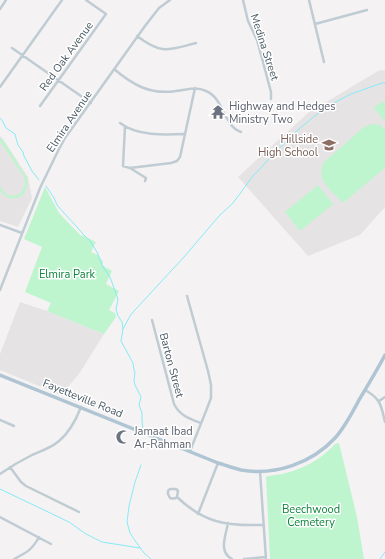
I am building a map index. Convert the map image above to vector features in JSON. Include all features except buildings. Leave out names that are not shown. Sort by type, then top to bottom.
[{"type":"main road","name":"Fayetteville Road","points":[[0,375],[218,463],[240,470],[260,471],[290,466],[307,460],[320,452],[330,443],[341,431],[385,355]]},
{"type":"street","points":[[0,9],[6,0]]},
{"type":"street","points":[[0,87],[62,0]]},
{"type":"street","name":"Red Oak Avenue","points":[[40,106],[106,14],[86,0]]},
{"type":"street","name":"Elmira Avenue","points":[[0,290],[45,176],[58,151],[137,36],[157,10],[170,0]]},
{"type":"street","name":"Medina Street","points":[[243,0],[248,22],[257,40],[271,92],[271,99]]},
{"type":"street","points":[[309,0],[324,62]]},
{"type":"street","points":[[315,24],[367,10]]},
{"type":"street","points":[[137,36],[159,49],[171,49],[196,43]]},
{"type":"street","points":[[12,48],[91,102]]},
{"type":"street","points":[[114,69],[126,79],[149,90],[168,92],[195,88],[201,89],[211,94],[219,103],[233,128],[241,132]]},
{"type":"street","points":[[131,169],[168,164],[175,162],[181,156],[184,134],[195,88]]},
{"type":"street","points":[[120,123],[141,132],[156,134],[184,134]]},
{"type":"street","points":[[125,126],[123,166],[146,178],[145,181]]},
{"type":"street","points":[[0,225],[22,233]]},
{"type":"street","points":[[187,296],[211,385],[211,398],[190,451]]},
{"type":"street","name":"Barton Street","points":[[152,320],[174,404],[178,411],[183,415],[201,423]]},
{"type":"street","points":[[365,390],[374,395],[379,401],[385,422]]},
{"type":"street","points":[[379,401],[385,397]]},
{"type":"street","points":[[0,474],[20,461],[48,448],[60,440],[72,427],[81,407]]},
{"type":"street","points":[[0,420],[14,426]]},
{"type":"street","points":[[198,514],[218,463]]},
{"type":"street","points":[[10,467],[21,482],[26,486],[79,512]]},
{"type":"street","points":[[244,559],[266,558],[260,471]]},
{"type":"street","points":[[170,489],[176,490],[178,492],[177,497],[173,499],[170,498],[168,491],[170,489]]},
{"type":"street","points":[[177,497],[198,514],[210,519],[236,525],[264,525]]},
{"type":"street","points":[[0,517],[51,544]]},
{"type":"street","points":[[228,523],[224,550],[228,557],[232,559]]},
{"type":"street","points":[[14,559],[31,550],[39,537]]},
{"type":"shaded area","name":"Hillside High School","points":[[385,70],[385,207],[360,235],[308,256],[238,177],[308,113],[378,71]]},
{"type":"shaded area","points":[[0,136],[28,177],[32,198],[18,227],[0,221]]},
{"type":"shaded area","points":[[20,302],[47,311],[104,334],[79,374],[61,395],[0,370],[0,354]]},
{"type":"green space","points":[[385,101],[385,122],[374,108]]},
{"type":"green space","points":[[371,124],[381,125],[385,130],[385,168],[343,203],[323,181],[321,173],[323,163],[363,128]]},
{"type":"green space","points":[[0,138],[3,140],[27,178],[26,190],[20,197],[10,198],[0,191],[0,186],[6,194],[14,196],[21,192],[25,186],[25,181],[24,177],[0,141]]},
{"type":"green space","points":[[318,185],[333,204],[300,231],[285,212]]},
{"type":"green space","name":"Elmira Park","points":[[45,187],[59,213],[81,236],[82,235],[96,242],[91,252],[98,255],[103,262],[102,265],[112,271],[106,284],[119,291],[109,310],[115,313],[116,317],[104,334],[47,311],[51,303],[25,292],[42,247],[24,239]]},
{"type":"green space","name":"Beechwood Cemetery","points":[[339,443],[357,517],[364,559],[270,559],[266,477],[296,470],[321,457],[335,444]]},
{"type":"waterway","points":[[123,329],[134,311],[184,257],[219,216],[233,203],[253,176],[293,134],[332,104],[351,94],[385,83]]},
{"type":"waterway","points":[[0,118],[6,128],[15,134],[18,145],[32,171],[39,180]]},
{"type":"waterway","points":[[46,186],[57,205],[90,241],[97,252],[103,267],[110,277],[118,299],[116,309],[122,322],[123,329],[121,341],[133,363],[135,372],[134,381],[141,397],[139,405],[142,413],[143,429]]},
{"type":"waterway","points":[[141,465],[129,506],[127,522],[130,533],[144,553],[151,559]]},
{"type":"waterway","points":[[0,489],[69,522],[86,534],[102,542],[140,548]]},
{"type":"waterway","points":[[380,559],[385,552]]},
{"type":"place","name":"Highway and Hedges Ministry Two","points":[[218,112]]},
{"type":"place","name":"Hillside High School","points":[[329,145]]},
{"type":"place","name":"Jamaat Ibad Ar-Rahman","points":[[123,437]]}]
